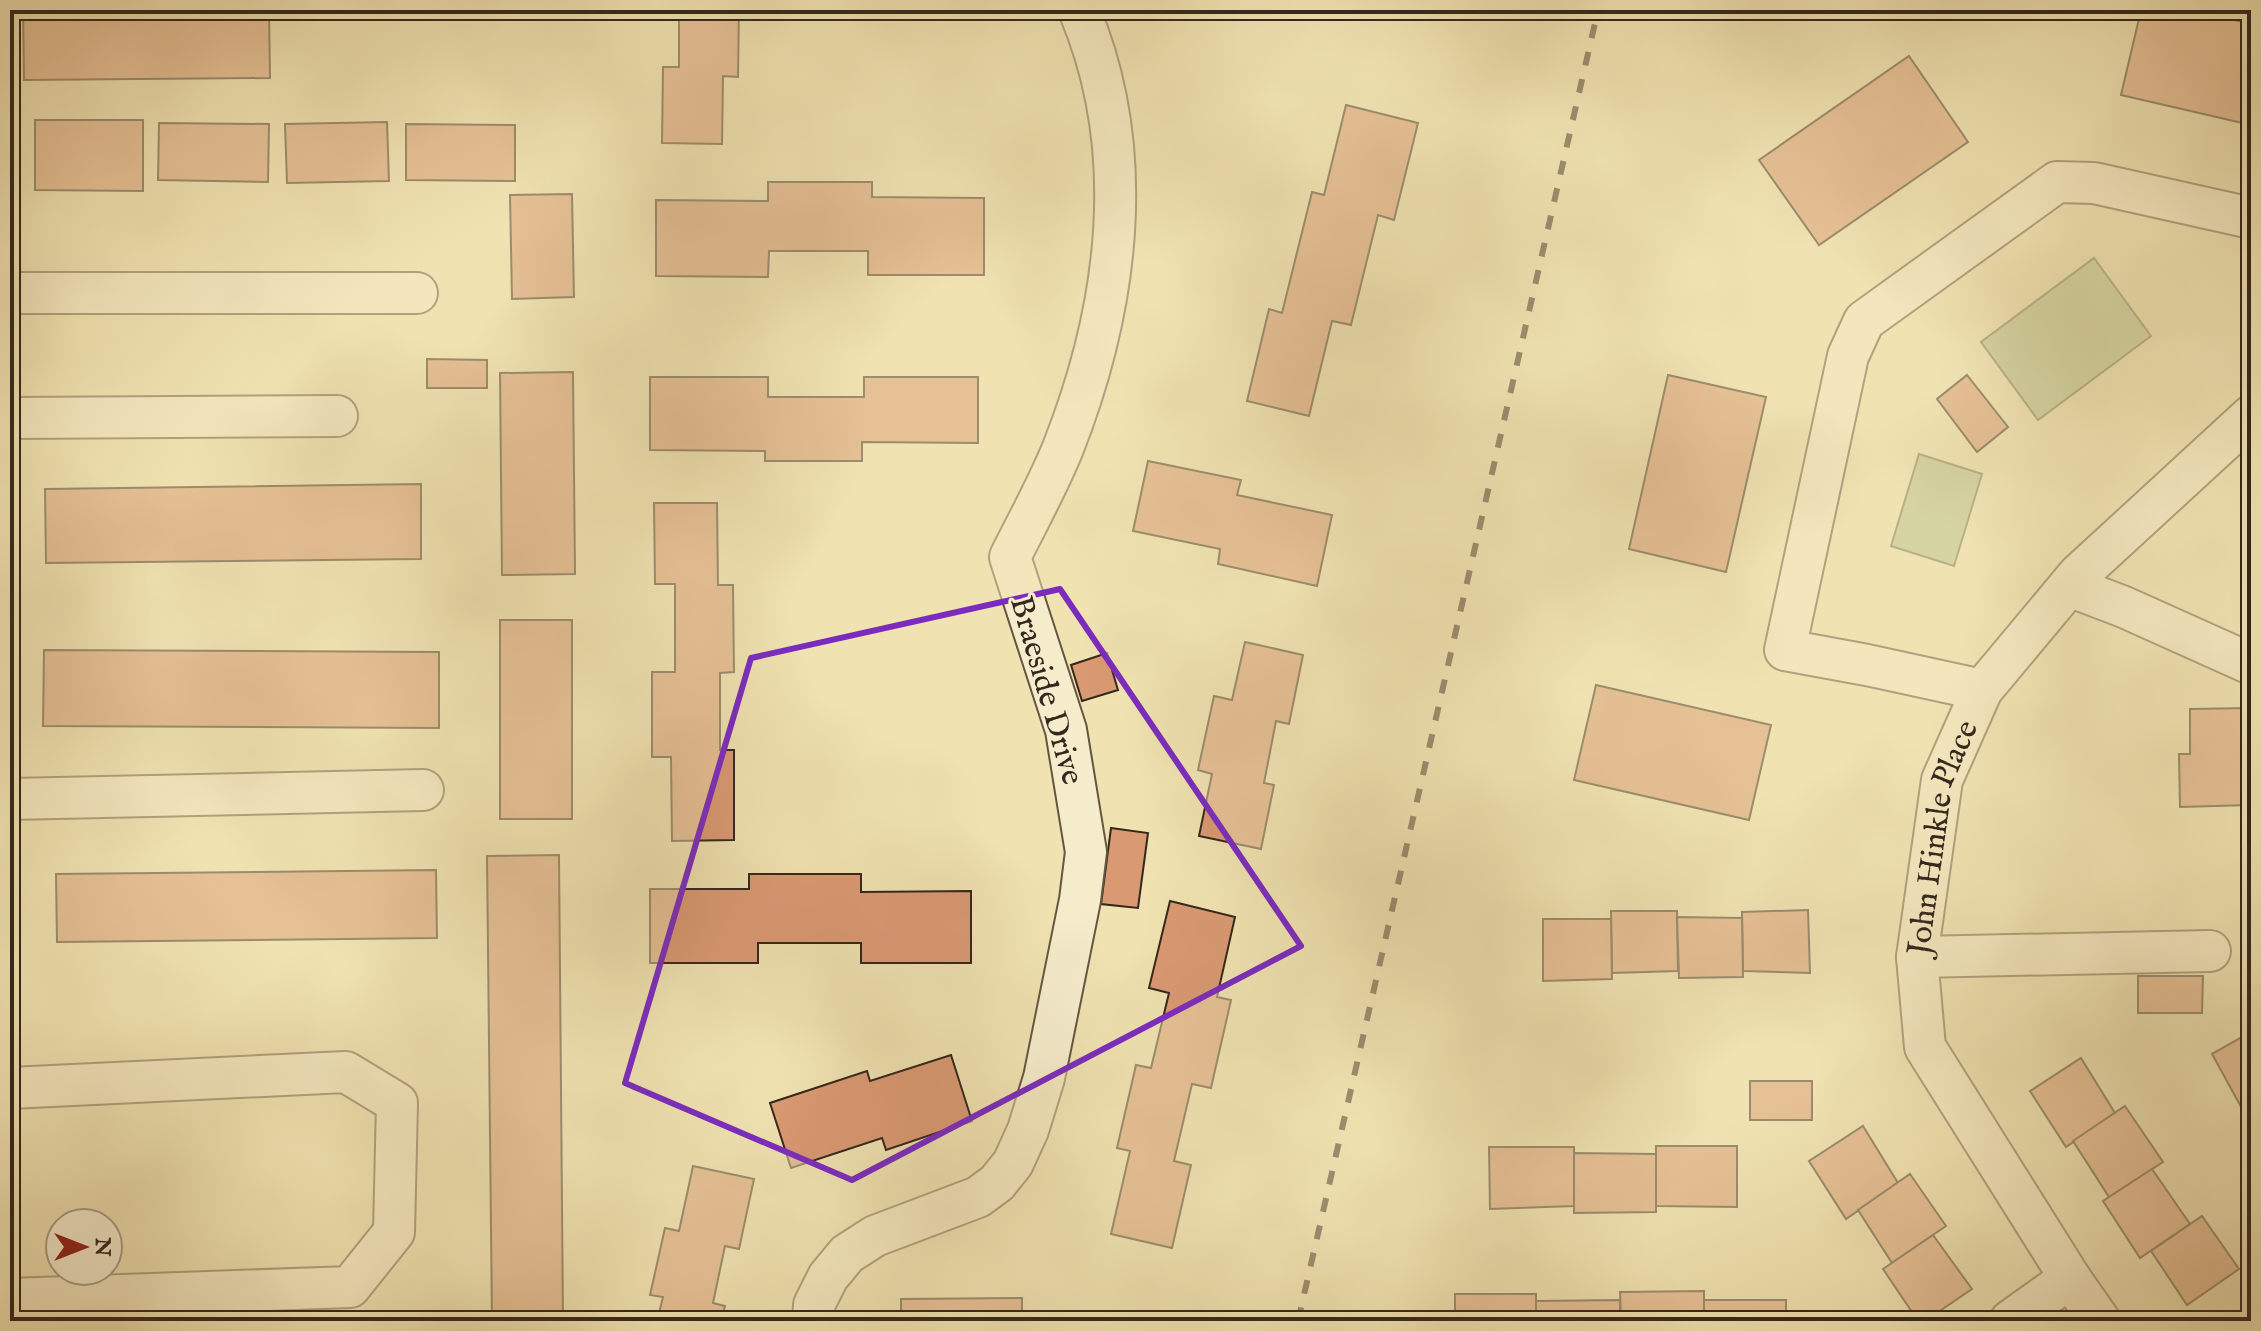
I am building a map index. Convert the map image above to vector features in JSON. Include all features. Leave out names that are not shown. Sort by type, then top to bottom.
[{"type":"street","name":"Braeside Drive","points":[[813,1321],[814,1305],[828,1277],[847,1254],[875,1236],[978,1197],[997,1183],[1013,1163],[1028,1130],[1044,1078],[1080,900],[1086,852],[1066,730],[1010,557],[1062,451],[1084,390],[1103,321],[1113,253],[1115,180],[1108,108],[1091,38],[1079,10]]},
{"type":"street","points":[[1982,690],[1785,650],[1848,356],[1864,321],[2057,182],[2094,183],[2251,218]]},
{"type":"street","points":[[10,293],[417,293]]},
{"type":"street","points":[[10,418],[337,416]]},
{"type":"street","name":"John Hinkle Place","points":[[2100,1321],[1925,1047],[1917,957],[1942,780],[1982,690],[2078,575],[2250,418]]},
{"type":"street","points":[[2069,586],[2136,612],[2251,664]]},
{"type":"street","points":[[10,799],[423,790]]},
{"type":"street","points":[[1917,957],[2210,951]]},
{"type":"street","points":[[10,1088],[346,1072],[397,1103],[394,1232],[350,1287],[10,1299]]},
{"type":"street","points":[[2010,1321],[2070,1278]]},
{"type":"highlighted area","points":[[1060,589],[1301,946],[852,1180],[625,1083],[751,658]]},
{"type":"green space","points":[[2094,258],[2151,336],[2038,420],[1981,342]]},
{"type":"green space","points":[[1919,454],[1982,474],[1954,566],[1891,546]]},
{"type":"building","points":[[23,10],[269,10],[270,78],[24,80]]},
{"type":"building","points":[[300,10],[454,10],[454,12],[300,14]]},
{"type":"building","points":[[657,10],[739,10],[738,77],[723,76],[722,144],[662,143],[663,67],[679,67],[679,15],[656,14]]},
{"type":"building","points":[[2141,10],[2191,10],[2251,24],[2251,125],[2121,95]]},
{"type":"building","points":[[1909,56],[1968,142],[1819,245],[1759,160]]},
{"type":"building","points":[[1346,105],[1418,123],[1394,220],[1378,215],[1351,325],[1332,321],[1309,416],[1247,401],[1269,309],[1282,313],[1312,192],[1324,195]]},
{"type":"building","points":[[35,120],[143,120],[143,191],[35,190]]},
{"type":"building","points":[[387,122],[389,181],[287,183],[285,124]]},
{"type":"building","points":[[159,123],[269,124],[268,182],[158,180]]},
{"type":"building","points":[[406,124],[515,125],[515,181],[406,180]]},
{"type":"building","points":[[768,182],[872,182],[872,197],[984,198],[984,275],[868,275],[868,251],[769,251],[768,277],[656,276],[656,200],[768,201]]},
{"type":"building","points":[[572,194],[574,297],[512,299],[510,195]]},
{"type":"building","points":[[427,359],[487,360],[487,388],[427,388]]},
{"type":"building","points":[[573,372],[575,574],[502,575],[500,373]]},
{"type":"building","points":[[1668,375],[1766,397],[1726,572],[1629,549]]},
{"type":"building","points":[[1967,375],[2008,427],[1977,452],[1937,399]]},
{"type":"building","points":[[650,377],[768,377],[768,397],[864,397],[864,377],[978,377],[978,443],[862,442],[862,461],[765,461],[765,451],[650,450]]},
{"type":"building","points":[[1148,461],[1241,480],[1237,495],[1332,515],[1317,586],[1218,564],[1220,549],[1133,531]]},
{"type":"building","points":[[421,484],[421,559],[46,563],[45,489]]},
{"type":"building","points":[[654,503],[717,503],[718,585],[733,585],[734,672],[720,673],[720,750],[734,750],[734,840],[672,841],[671,757],[652,757],[652,672],[675,672],[675,584],[655,584]]},
{"type":"building","points":[[500,620],[572,620],[572,819],[500,819]]},
{"type":"building","points":[[1245,642],[1303,655],[1289,724],[1276,721],[1264,783],[1274,785],[1261,849],[1199,836],[1212,774],[1198,770],[1214,696],[1232,700]]},
{"type":"building","points":[[44,650],[439,652],[439,728],[43,726]]},
{"type":"building","points":[[1107,653],[1118,690],[1082,701],[1071,665]]},
{"type":"building","points":[[1596,685],[1771,725],[1749,820],[1574,780]]},
{"type":"building","points":[[2248,708],[2251,805],[2180,807],[2179,754],[2190,754],[2190,709]]},
{"type":"building","points":[[1111,828],[1148,833],[1138,908],[1101,904]]},
{"type":"building","points":[[559,855],[563,1321],[492,1321],[487,856]]},
{"type":"building","points":[[436,870],[437,938],[57,942],[56,874]]},
{"type":"building","points":[[749,874],[861,874],[861,892],[971,891],[971,963],[861,963],[861,943],[758,943],[758,963],[650,963],[650,889],[749,889]]},
{"type":"building","points":[[2248,896],[2251,896],[2251,968],[2248,968]]},
{"type":"building","points":[[1170,901],[1235,917],[1217,997],[1231,1000],[1211,1088],[1192,1084],[1174,1161],[1191,1165],[1172,1248],[1111,1234],[1130,1151],[1117,1148],[1136,1065],[1151,1068],[1169,993],[1149,988]]},
{"type":"building","points":[[1808,910],[1810,973],[1743,971],[1742,912]]},
{"type":"building","points":[[1611,911],[1677,911],[1678,971],[1612,973]]},
{"type":"building","points":[[1677,917],[1742,918],[1743,977],[1679,978]]},
{"type":"building","points":[[1543,919],[1611,919],[1612,979],[1543,981]]},
{"type":"building","points":[[2138,976],[2203,976],[2202,1013],[2138,1013]]},
{"type":"building","points":[[2251,1032],[2251,1125],[2212,1054]]},
{"type":"building","points":[[951,1055],[972,1121],[886,1150],[882,1138],[791,1168],[770,1103],[867,1071],[870,1081]]},
{"type":"building","points":[[2081,1058],[2115,1113],[2066,1147],[2030,1091]]},
{"type":"building","points":[[1750,1081],[1812,1081],[1812,1120],[1750,1120]]},
{"type":"building","points":[[2125,1106],[2163,1162],[2109,1197],[2073,1141]]},
{"type":"building","points":[[1863,1126],[1898,1183],[1846,1219],[1809,1161]]},
{"type":"building","points":[[1656,1146],[1737,1146],[1737,1207],[1656,1206]]},
{"type":"building","points":[[1489,1147],[1574,1147],[1574,1206],[1490,1209]]},
{"type":"building","points":[[1574,1153],[1656,1154],[1656,1212],[1574,1213]]},
{"type":"building","points":[[693,1166],[754,1179],[739,1249],[725,1246],[713,1303],[725,1306],[721,1321],[657,1321],[663,1297],[650,1295],[665,1228],[679,1231]]},
{"type":"building","points":[[2152,1169],[2190,1224],[2140,1258],[2103,1201]]},
{"type":"building","points":[[1910,1174],[1946,1226],[1892,1263],[1858,1210]]},
{"type":"building","points":[[2202,1216],[2239,1269],[2187,1305],[2151,1251]]},
{"type":"building","points":[[1933,1235],[1972,1289],[1925,1321],[1918,1321],[1883,1269]]},
{"type":"building","points":[[1704,1291],[1704,1321],[1621,1321],[1620,1292]]},
{"type":"building","points":[[1455,1294],[1536,1294],[1536,1321],[1455,1321]]},
{"type":"building","points":[[1022,1298],[1022,1312],[1135,1311],[1135,1321],[901,1321],[901,1299]]},
{"type":"building","points":[[1620,1300],[1620,1321],[1536,1321],[1536,1301]]},
{"type":"building","points":[[1704,1300],[1786,1300],[1786,1321],[1704,1321]]},
{"type":"railway","points":[[1298,1321],[1598,10]]}]
